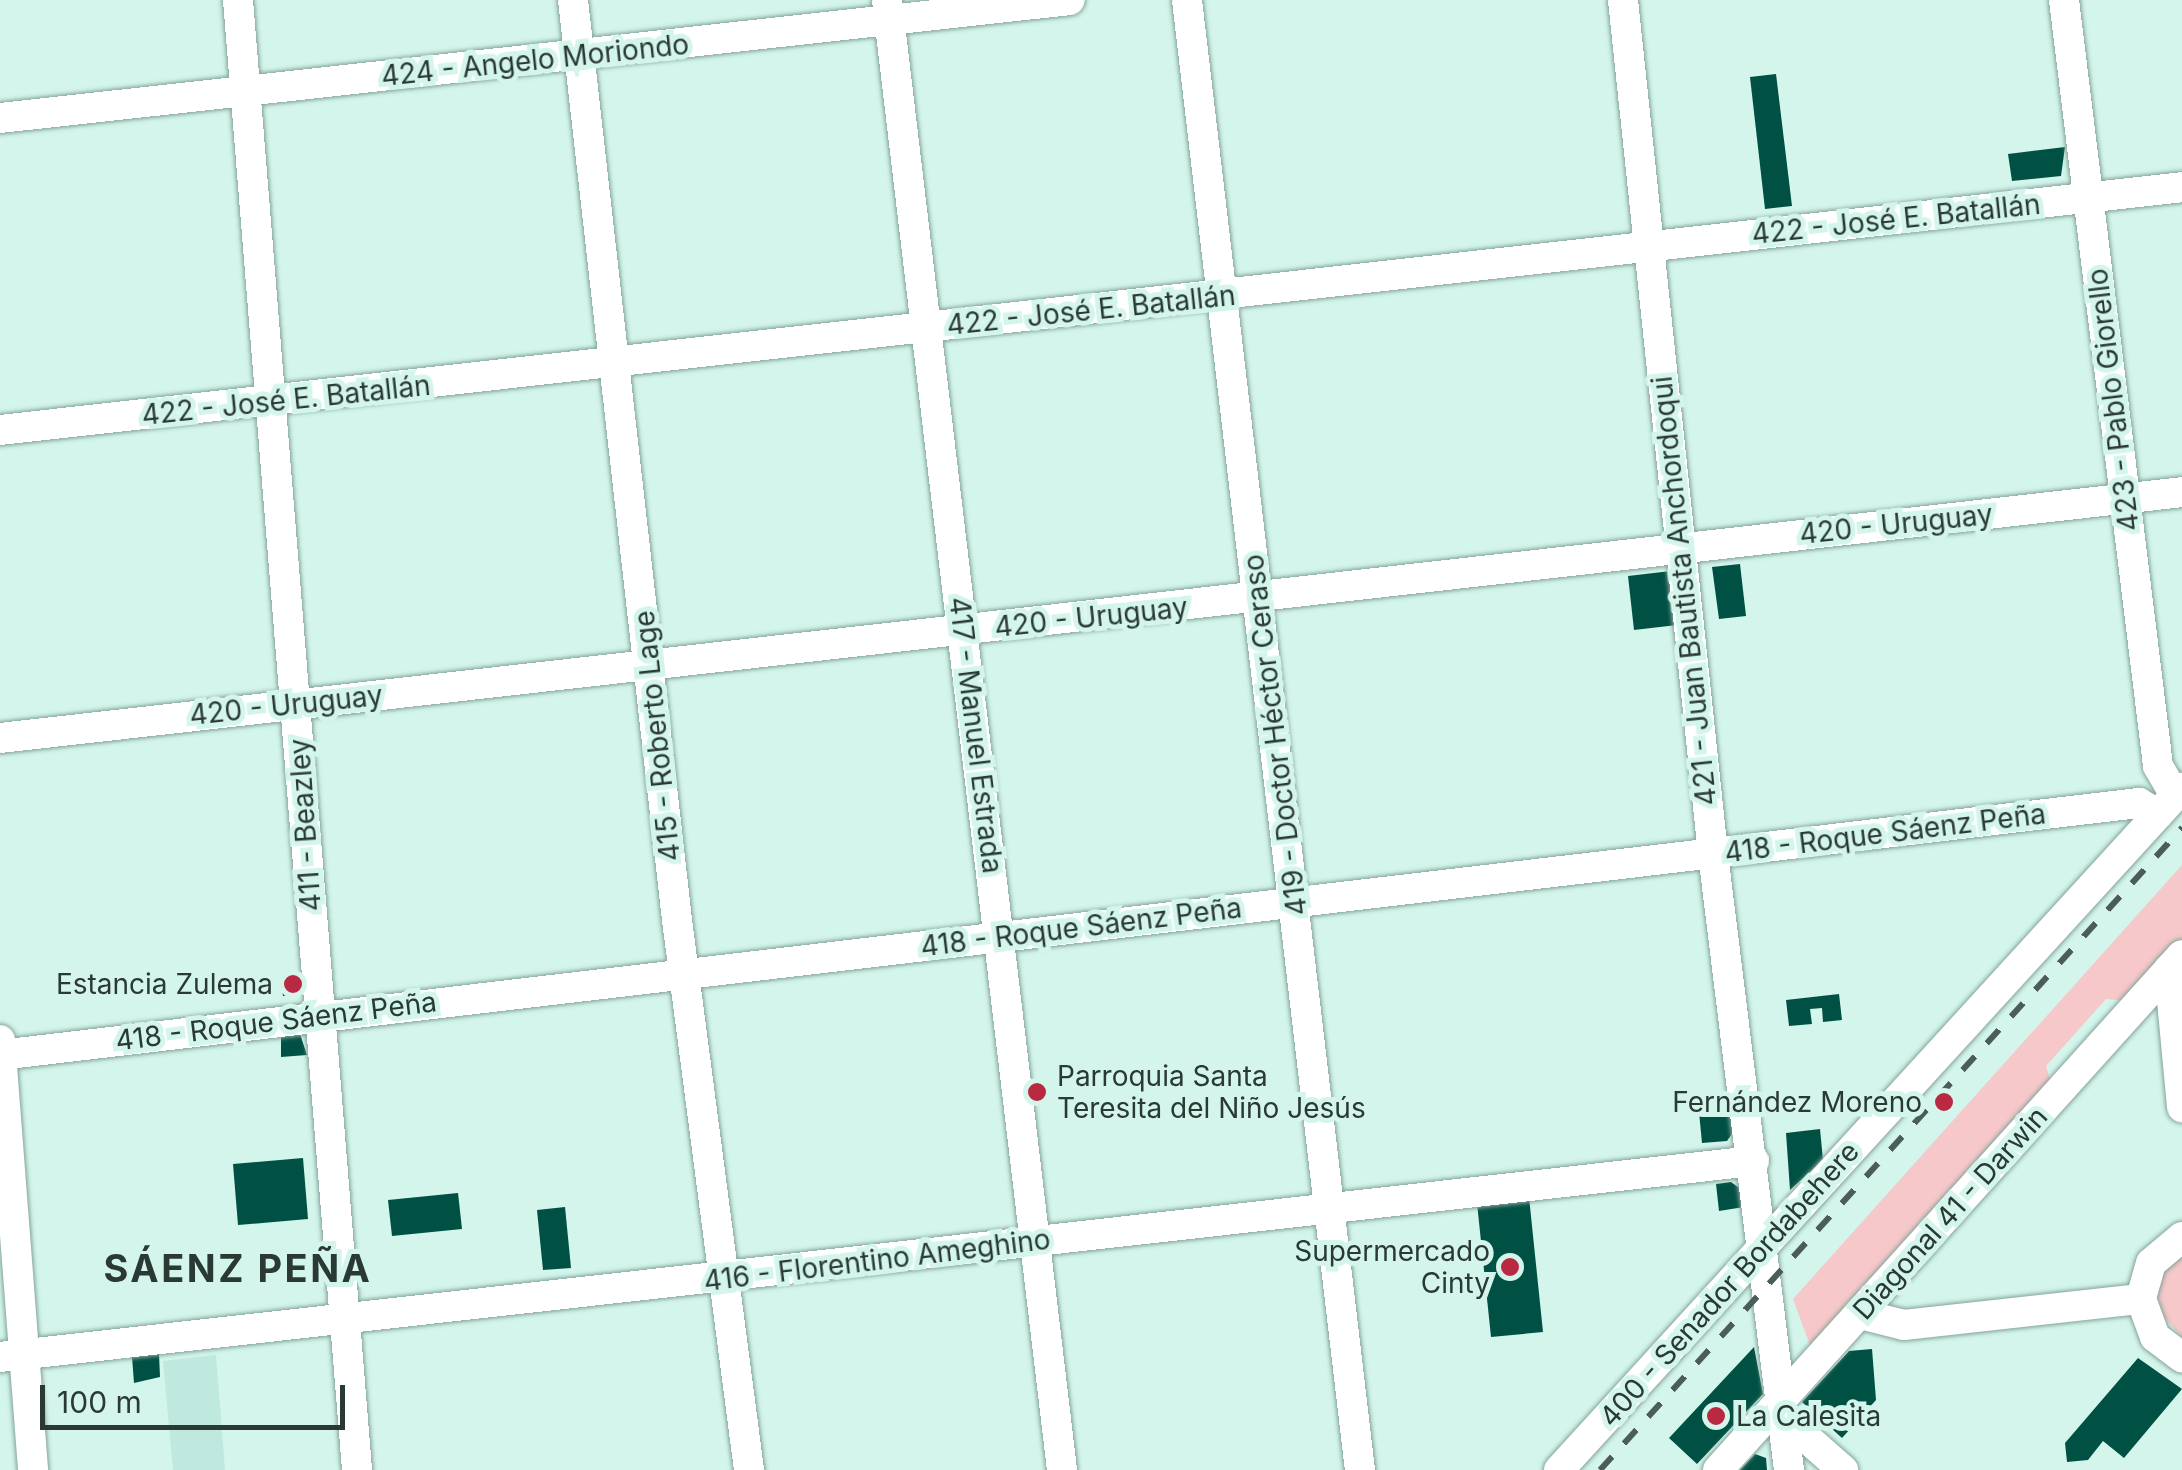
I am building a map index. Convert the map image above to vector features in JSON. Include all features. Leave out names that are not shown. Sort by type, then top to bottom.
[{"type":"street","name":"411 - Beazley","points":[[238,0],[356,1470]]},
{"type":"street","name":"415 - Roberto Lage","points":[[573,0],[684,970],[749,1470]]},
{"type":"street","name":"424 - Angelo Moriondo","points":[[0,118],[579,54],[888,11],[1070,0]]},
{"type":"street","name":"419 - Doctor Héctor Ceraso","points":[[1187,0],[1360,1470]]},
{"type":"street","name":"421 - Juan Bautista Anchordoqui","points":[[1623,0],[1712,854],[1772,1299],[1789,1470]]},
{"type":"street","name":"423 - Pablo Giorello","points":[[2064,0],[2158,766],[2172,800]]},
{"type":"street","name":"417 - Manuel Estrada","points":[[888,11],[1002,937],[1062,1470]]},
{"type":"street","name":"422 - José E. Batallán","points":[[0,430],[2182,187]]},
{"type":"street","name":"420 - Uruguay","points":[[0,738],[2182,492]]},
{"type":"street","name":"418 - Roque Sáenz Peña","points":[[1,1055],[684,970],[1002,937],[2172,800]]},
{"type":"street","name":"400 - Senador Bordabehere","points":[[1559,1470],[2172,800]]},
{"type":"street","points":[[2176,962],[2182,1107]]},
{"type":"street","name":"Diagonal 41 - Darwin","points":[[1718,1470],[1783,1408],[1860,1314],[2176,962]]},
{"type":"street","points":[[0,1040],[12,1356],[33,1470]]},
{"type":"street","name":"416 - Florentino Ameghino","points":[[12,1356],[344,1316],[1036,1242],[1328,1204],[1754,1162]]},
{"type":"street","points":[[2182,1237],[2152,1262],[2142,1299],[2155,1337],[2182,1356]]},
{"type":"street","points":[[1860,1314],[1904,1325],[2142,1299]]},
{"type":"street","points":[[1783,1408],[1843,1470]]},
{"type":"shaded area","points":[[2182,865],[2182,944],[2129,1001],[2106,999],[2046,1066],[2051,1082],[1811,1348],[1793,1299]]},
{"type":"shaded area","points":[[2182,1250],[2182,1337],[2161,1314],[2157,1291],[2164,1269]]},
{"type":"shaded area","points":[[216,1355],[225,1470],[173,1470],[163,1361]]},
{"type":"building","points":[[1776,74],[1792,206],[1765,209],[1750,77]]},
{"type":"building","points":[[2065,147],[2061,176],[2012,181],[2008,154]]},
{"type":"building","points":[[1740,564],[1746,616],[1719,619],[1712,567]]},
{"type":"building","points":[[1671,571],[1677,625],[1634,630],[1628,576]]},
{"type":"building","name":"Estancia Zulema","points":[[304,979],[299,993],[283,996],[281,980]]},
{"type":"building","points":[[1839,994],[1842,1020],[1823,1022],[1822,1008],[1810,1009],[1812,1024],[1789,1026],[1786,1000]]},
{"type":"building","points":[[300,1034],[307,1055],[281,1057],[281,1035]]},
{"type":"building","points":[[1732,1108],[1734,1131],[1727,1141],[1702,1143],[1699,1112]]},
{"type":"building","points":[[1820,1129],[1823,1160],[1790,1190],[1786,1133]]},
{"type":"building","points":[[303,1158],[308,1219],[238,1225],[233,1164]]},
{"type":"building","name":"Fernández Moreno","points":[[1731,1182],[1742,1190],[1744,1207],[1719,1211],[1716,1184]]},
{"type":"building","points":[[458,1193],[462,1229],[392,1236],[388,1200]]},
{"type":"building","name":"Supermercado Cinty","points":[[1529,1197],[1543,1332],[1491,1337],[1477,1203]]},
{"type":"building","points":[[565,1207],[571,1268],[543,1270],[537,1210]]},
{"type":"building","name":"La Calesita","points":[[1754,1347],[1763,1394],[1697,1464],[1669,1438]]},
{"type":"building","points":[[1872,1349],[1876,1400],[1842,1438],[1802,1402],[1849,1351]]},
{"type":"building","points":[[159,1354],[160,1377],[134,1383],[132,1357]]},
{"type":"building","points":[[2138,1358],[2182,1389],[2124,1458],[2103,1441],[2088,1460],[2067,1462],[2065,1443]]},
{"type":"building","points":[[1755,1454],[1766,1458],[1767,1470],[1740,1470]]},
{"type":"railway","points":[[1600,1470],[2182,828]]},
{"type":"place","name":"Estancia Zulema","points":[[293,984]]},
{"type":"place","name":"Parroquia Santa Teresita del Niño Jesús","points":[[1037,1092]]},
{"type":"place","name":"Fernández Moreno","points":[[1944,1102]]},
{"type":"place","name":"Supermercado Cinty","points":[[1510,1267]]},
{"type":"place","name":"La Calesita","points":[[1716,1416]]},
{"type":"district","name":"SÁENZ PEÑA","points":[[238,1269]]}]
